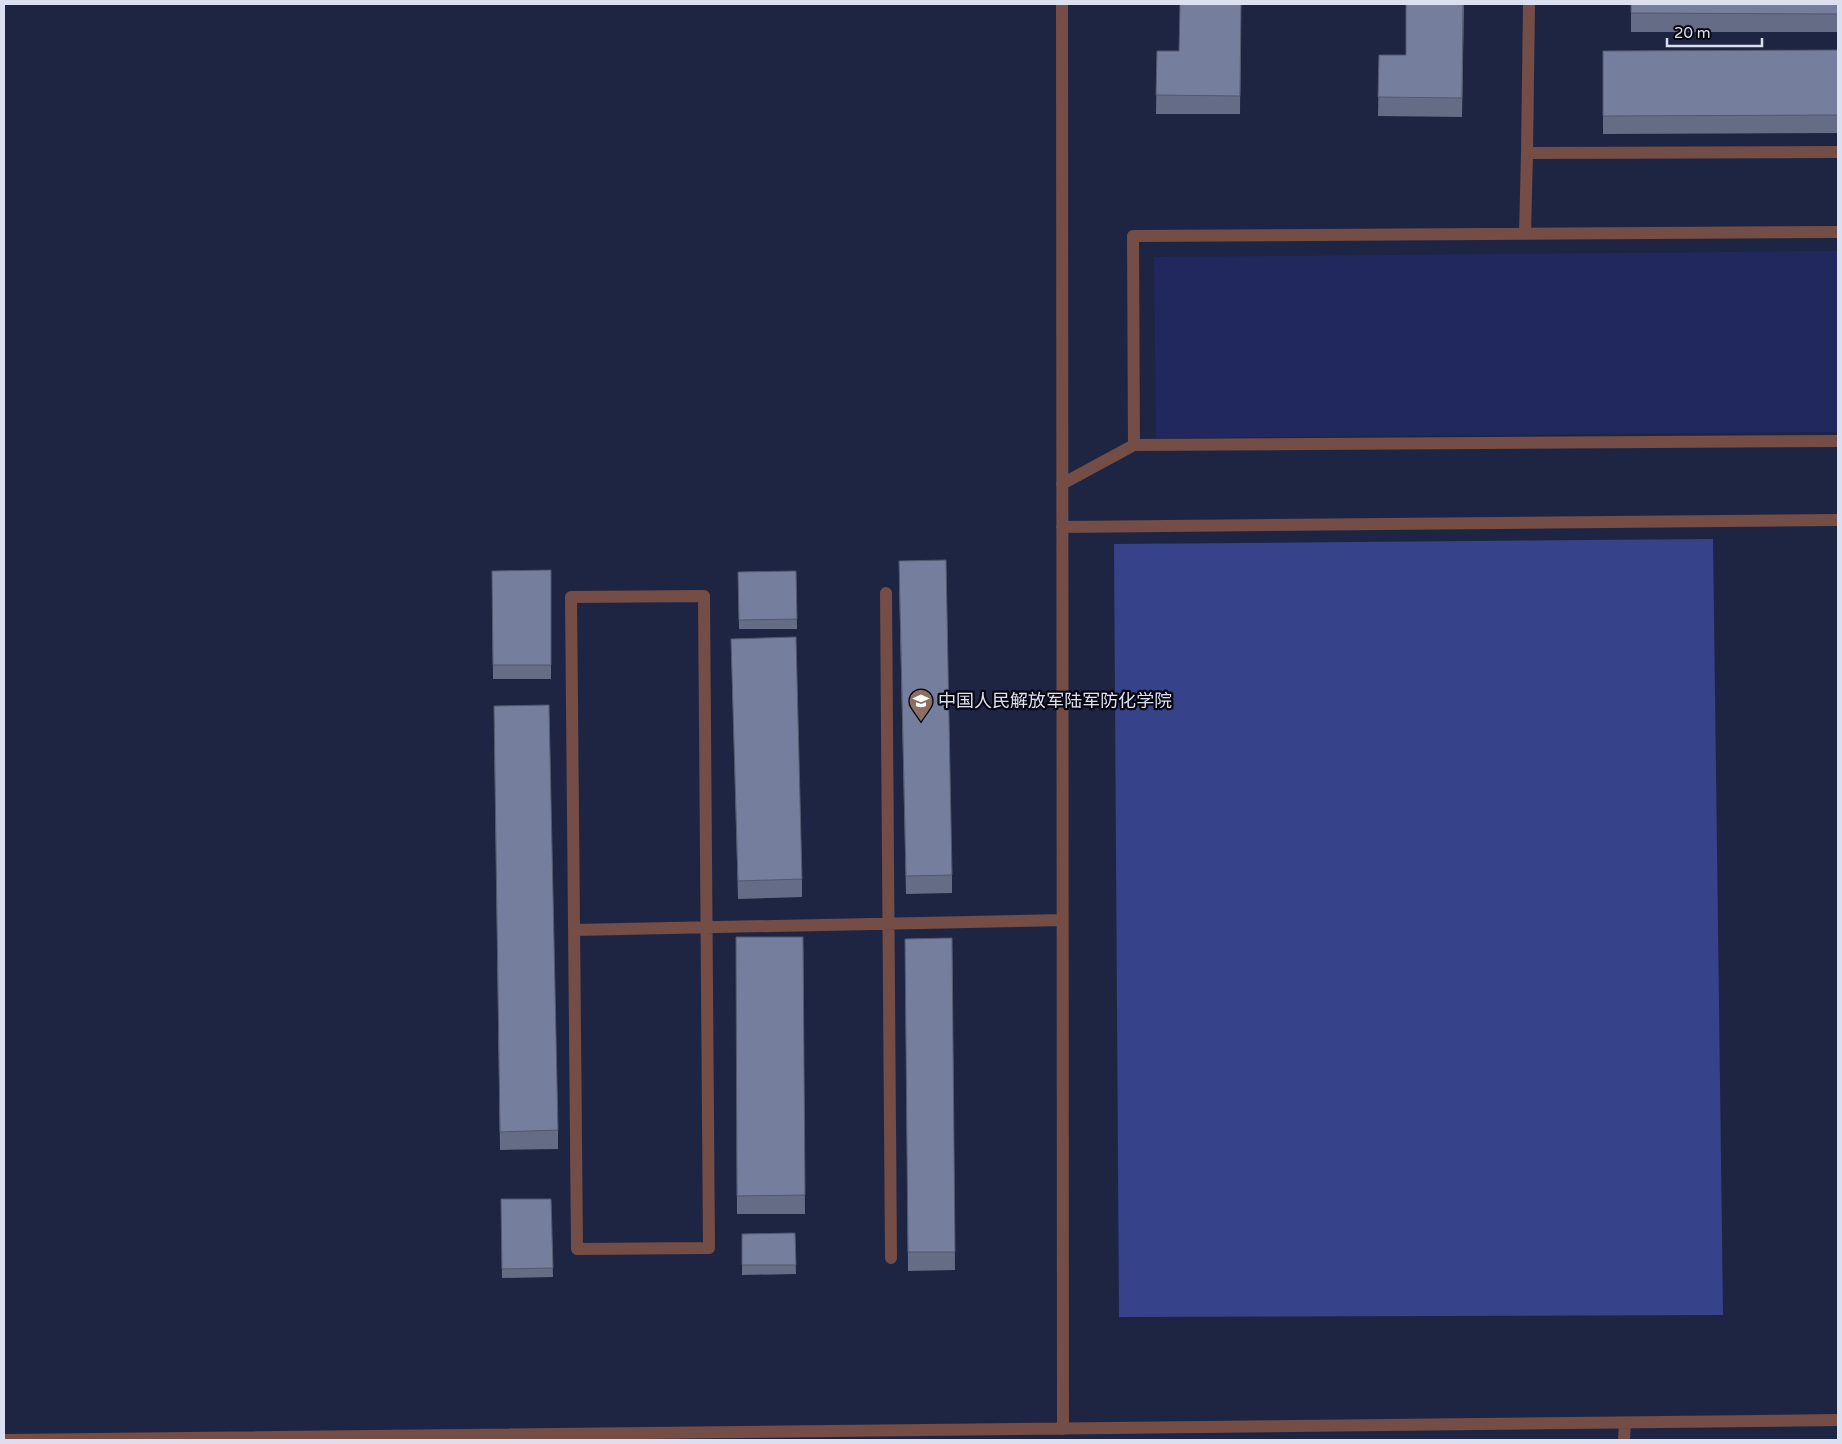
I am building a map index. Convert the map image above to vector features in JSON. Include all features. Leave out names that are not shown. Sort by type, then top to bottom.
[{"type":"street","points":[[1062,4],[1062,1429]]},
{"type":"street","points":[[1525,234],[1529,4]]},
{"type":"street","points":[[1527,153],[1838,152]]},
{"type":"street","points":[[1134,444],[1133,236],[1838,232]]},
{"type":"street","points":[[1062,484],[1134,444],[1838,441]]},
{"type":"street","points":[[1062,527],[1838,520]]},
{"type":"street","points":[[886,593],[891,1258]]},
{"type":"street","points":[[704,596],[709,1248],[577,1249],[575,930],[571,597],[704,596]]},
{"type":"street","points":[[575,930],[1062,920]]},
{"type":"street","points":[[4,1440],[1838,1420]]},
{"type":"street","points":[[1624,1440],[1625,1423]]},
{"type":"shaded area","name":"中国人民解放军陆军防化学院","points":[[4,4],[1838,4],[1838,1440],[4,1440]]},
{"type":"shaded area","points":[[1838,251],[1838,432],[1156,438],[1154,257]]},
{"type":"shaded area","points":[[1713,539],[1723,1315],[1119,1317],[1114,544]]},
{"type":"building","points":[[1180,4],[1241,4],[1240,96],[1156,95],[1157,51],[1179,51]]},
{"type":"building","points":[[1406,4],[1463,4],[1462,98],[1378,97],[1379,55],[1406,55]]},
{"type":"building","points":[[1631,4],[1838,4],[1838,14],[1631,13]]},
{"type":"building","points":[[1838,50],[1838,115],[1603,116],[1603,51]]},
{"type":"building","points":[[946,560],[952,875],[906,876],[899,561]]},
{"type":"building","points":[[551,570],[551,665],[493,665],[492,571]]},
{"type":"building","points":[[796,571],[797,619],[739,620],[738,572]]},
{"type":"building","points":[[796,637],[802,879],[738,881],[731,639]]},
{"type":"building","points":[[549,705],[558,1130],[500,1132],[494,706]]},
{"type":"building","points":[[736,937],[803,937],[805,1195],[737,1196]]},
{"type":"building","points":[[952,938],[955,1252],[908,1252],[905,939]]},
{"type":"building","points":[[501,1199],[551,1199],[553,1268],[502,1269]]},
{"type":"building","points":[[795,1233],[796,1265],[742,1265],[742,1234]]},
{"type":"place","name":"中国人民解放军陆军防化学院","points":[[921,722]]}]
